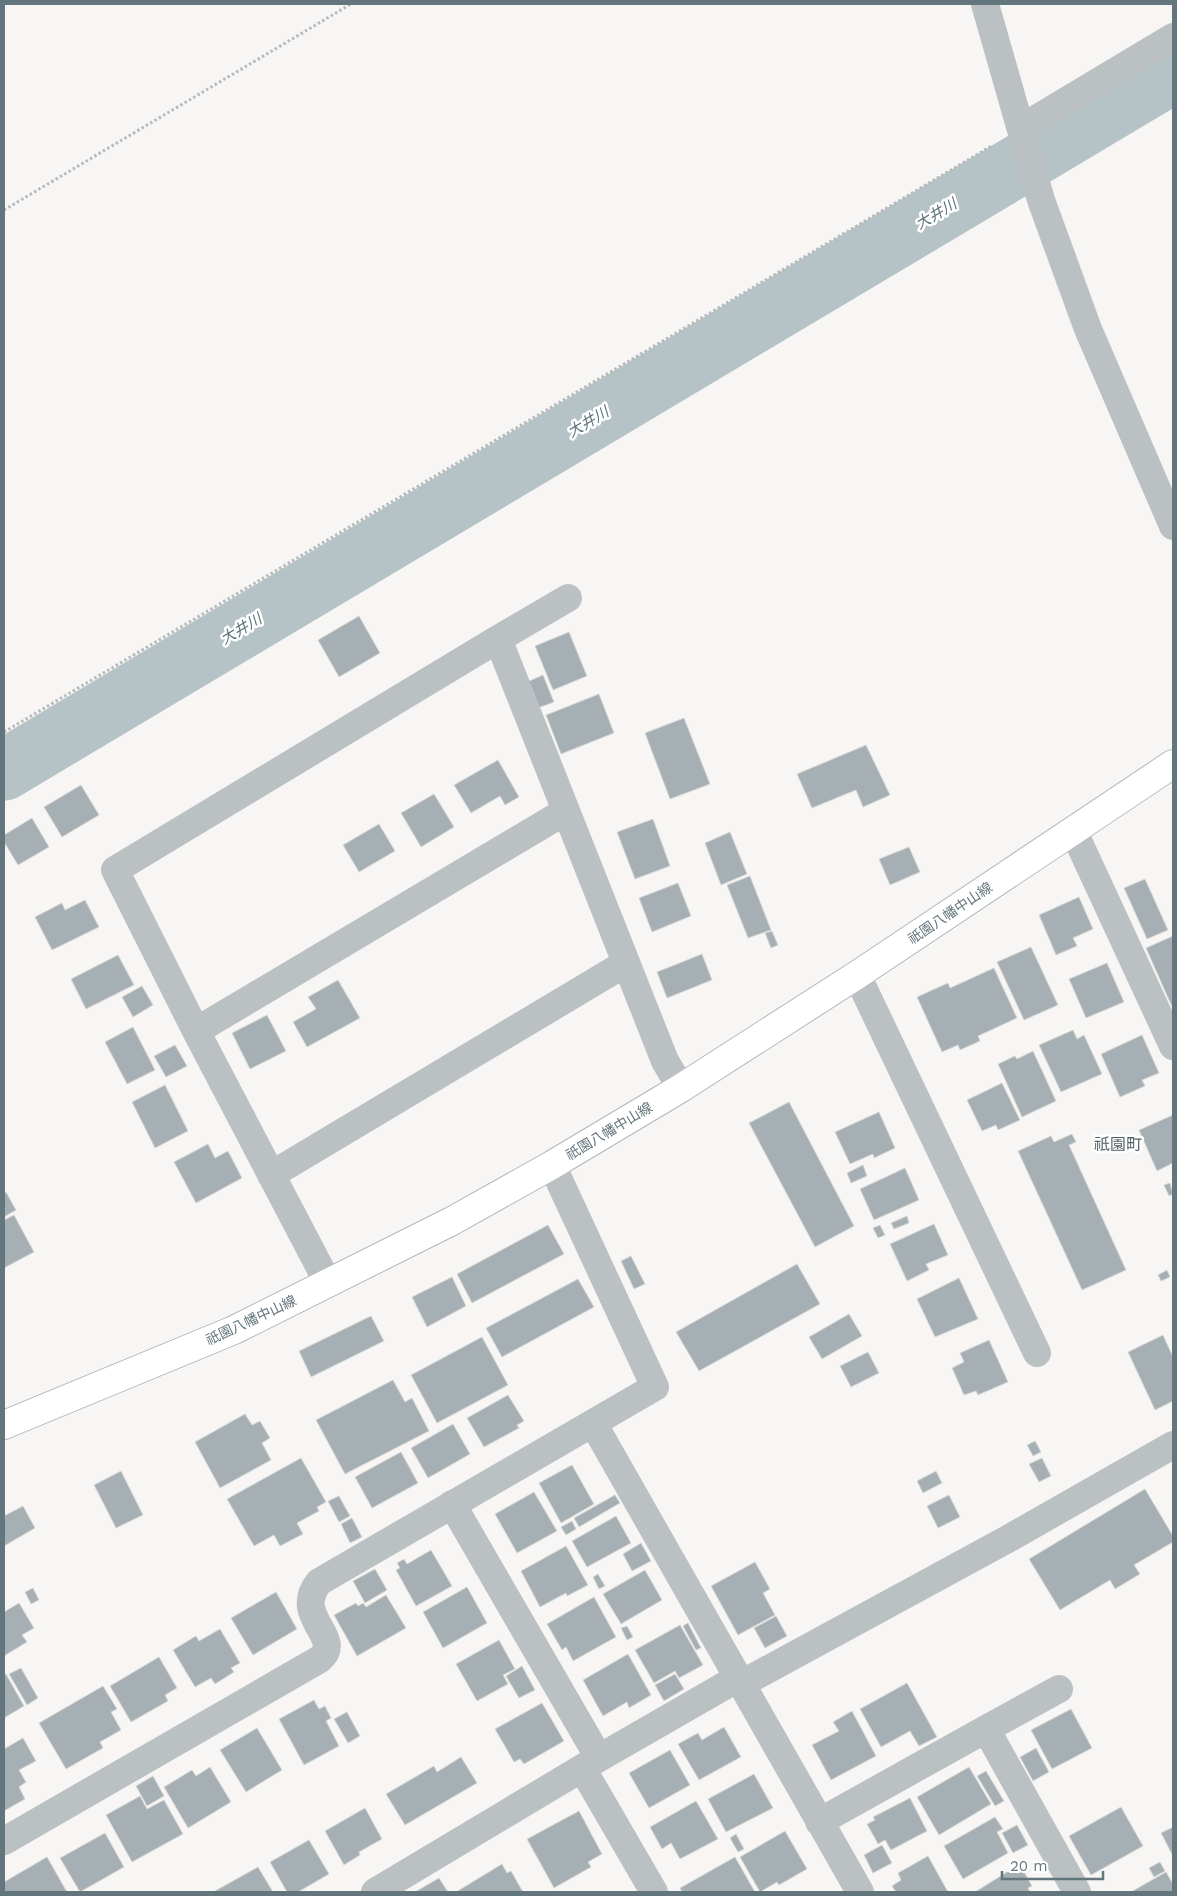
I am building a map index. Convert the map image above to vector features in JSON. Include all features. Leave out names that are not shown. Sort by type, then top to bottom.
[{"type":"main road","name":"祇園八幡中山線","points":[[4,1425],[234,1330],[452,1221],[552,1165],[681,1088],[857,976],[1173,764]]},
{"type":"street","points":[[985,4],[1038,184],[1041,200],[1088,329],[1173,526]]},
{"type":"street","points":[[1023,134],[1173,37]]},
{"type":"street","points":[[328,1283],[270,1175],[115,870],[568,598]]},
{"type":"street","points":[[498,639],[665,1061],[681,1088]]},
{"type":"street","points":[[196,1031],[566,811]]},
{"type":"street","points":[[1073,830],[1173,1046]]},
{"type":"street","points":[[270,1175],[626,963]]},
{"type":"street","points":[[857,976],[1037,1353]]},
{"type":"street","points":[[4,1841],[325,1655],[327,1644],[310,1606],[313,1590],[319,1582],[655,1387],[552,1165]]},
{"type":"street","points":[[594,1423],[860,1892]]},
{"type":"street","points":[[374,1892],[590,1763],[1006,1540],[1173,1445]]},
{"type":"street","points":[[452,1504],[590,1763],[654,1892]]},
{"type":"street","points":[[819,1822],[1059,1689]]},
{"type":"street","points":[[986,1729],[1077,1892]]},
{"type":"path","points":[[4,210],[351,4]]},
{"type":"path","points":[[4,732],[1023,134]]},
{"type":"building","points":[[359,616],[380,653],[339,677],[318,640]]},
{"type":"building","points":[[569,632],[587,676],[553,690],[535,646]]},
{"type":"building","points":[[543,675],[554,702],[538,708],[527,682]]},
{"type":"building","points":[[599,694],[614,733],[561,754],[546,715]]},
{"type":"building","points":[[684,718],[710,784],[670,799],[645,733]]},
{"type":"building","points":[[866,745],[890,795],[863,807],[856,790],[812,808],[797,774]]},
{"type":"building","points":[[498,760],[519,797],[505,805],[500,796],[471,813],[454,785]]},
{"type":"building","points":[[81,785],[99,815],[62,837],[44,807]]},
{"type":"building","points":[[434,794],[454,827],[421,847],[401,813]]},
{"type":"building","points":[[32,818],[49,847],[18,865],[4,842],[4,835]]},
{"type":"building","points":[[653,819],[670,866],[635,879],[617,832]]},
{"type":"building","points":[[379,824],[395,851],[359,872],[343,845]]},
{"type":"building","points":[[730,832],[747,874],[721,885],[705,843]]},
{"type":"building","points":[[909,847],[920,872],[890,885],[879,859]]},
{"type":"building","points":[[750,876],[771,930],[748,938],[727,885]]},
{"type":"building","points":[[1145,879],[1168,930],[1147,939],[1124,888]]},
{"type":"building","points":[[678,883],[691,916],[652,932],[639,898]]},
{"type":"building","points":[[1079,897],[1093,929],[1073,938],[1077,946],[1056,955],[1039,915]]},
{"type":"building","points":[[85,900],[99,927],[52,950],[35,917],[62,903],[65,910]]},
{"type":"building","points":[[772,931],[778,945],[771,948],[765,933]]},
{"type":"building","points":[[1173,936],[1173,1009],[1146,948]]},
{"type":"building","points":[[1031,947],[1058,1005],[1024,1020],[997,962]]},
{"type":"building","points":[[702,954],[712,980],[667,998],[657,972]]},
{"type":"building","points":[[118,955],[134,985],[86,1009],[71,979]]},
{"type":"building","points":[[1107,963],[1124,1002],[1086,1018],[1069,979]]},
{"type":"building","points":[[994,968],[1017,1018],[978,1036],[980,1041],[960,1050],[958,1045],[942,1052],[917,997],[948,983],[950,988]]},
{"type":"building","points":[[338,980],[360,1018],[307,1047],[293,1022],[316,1009],[308,997]]},
{"type":"building","points":[[142,986],[153,1005],[133,1017],[122,997]]},
{"type":"building","points":[[267,1015],[286,1051],[250,1069],[232,1033]]},
{"type":"building","points":[[133,1027],[155,1070],[127,1084],[105,1042]]},
{"type":"building","points":[[1073,1030],[1077,1039],[1084,1035],[1102,1074],[1061,1092],[1039,1045]]},
{"type":"building","points":[[1142,1035],[1159,1073],[1142,1080],[1145,1086],[1120,1097],[1101,1054]]},
{"type":"building","points":[[175,1045],[187,1066],[166,1077],[154,1056]]},
{"type":"building","points":[[1033,1051],[1056,1101],[1022,1117],[998,1064],[1015,1056],[1017,1059]]},
{"type":"building","points":[[1002,1083],[1020,1120],[998,1130],[996,1125],[982,1131],[967,1100]]},
{"type":"building","points":[[165,1085],[188,1131],[155,1148],[132,1102]]},
{"type":"building","points":[[789,1102],[854,1226],[815,1247],[749,1123]]},
{"type":"building","points":[[879,1112],[895,1148],[874,1158],[873,1154],[850,1164],[835,1132]]},
{"type":"building","points":[[1173,1115],[1173,1163],[1157,1171],[1139,1130]]},
{"type":"building","points":[[1072,1134],[1076,1142],[1069,1145],[1126,1270],[1082,1290],[1018,1151],[1051,1136],[1054,1142]]},
{"type":"building","points":[[208,1144],[215,1158],[228,1151],[242,1178],[196,1203],[174,1162]]},
{"type":"building","points":[[863,1165],[867,1176],[851,1183],[847,1173]]},
{"type":"building","points":[[905,1168],[919,1200],[874,1220],[860,1189]]},
{"type":"building","points":[[1170,1183],[1173,1194],[1169,1196],[1164,1185]]},
{"type":"building","points":[[6,1192],[16,1210],[4,1217],[4,1194]]},
{"type":"building","points":[[14,1215],[34,1252],[4,1268],[4,1220]]},
{"type":"building","points":[[907,1216],[909,1223],[894,1229],[891,1223]]},
{"type":"building","points":[[934,1224],[948,1255],[926,1264],[929,1270],[907,1281],[890,1244]]},
{"type":"building","points":[[548,1225],[564,1254],[472,1303],[457,1274]]},
{"type":"building","points":[[880,1225],[885,1235],[878,1238],[873,1228]]},
{"type":"building","points":[[631,1256],[645,1284],[634,1289],[621,1261]]},
{"type":"building","points":[[797,1264],[820,1304],[699,1371],[676,1332]]},
{"type":"building","points":[[1167,1270],[1170,1277],[1161,1281],[1158,1275]]},
{"type":"building","points":[[452,1277],[466,1306],[427,1327],[412,1297]]},
{"type":"building","points":[[959,1278],[978,1319],[935,1337],[917,1299]]},
{"type":"building","points":[[578,1279],[594,1307],[502,1357],[486,1328]]},
{"type":"building","points":[[849,1314],[862,1336],[822,1359],[809,1337]]},
{"type":"building","points":[[371,1316],[384,1341],[311,1377],[299,1351]]},
{"type":"building","points":[[1163,1335],[1173,1357],[1173,1401],[1155,1410],[1128,1352]]},
{"type":"building","points":[[482,1337],[508,1385],[437,1423],[411,1375]]},
{"type":"building","points":[[989,1340],[1008,1382],[978,1395],[976,1391],[964,1395],[952,1368],[964,1362],[960,1353]]},
{"type":"building","points":[[868,1352],[879,1373],[851,1387],[840,1366]]},
{"type":"building","points":[[393,1380],[405,1402],[412,1398],[429,1431],[345,1474],[316,1420]]},
{"type":"building","points":[[508,1395],[524,1421],[517,1425],[519,1428],[484,1447],[467,1418]]},
{"type":"building","points":[[245,1414],[252,1425],[260,1421],[270,1438],[262,1443],[271,1460],[220,1488],[195,1442]]},
{"type":"building","points":[[453,1424],[470,1454],[428,1478],[411,1448]]},
{"type":"building","points":[[1035,1441],[1041,1452],[1033,1456],[1027,1445]]},
{"type":"building","points":[[401,1452],[418,1483],[372,1508],[355,1477]]},
{"type":"building","points":[[301,1458],[326,1502],[317,1507],[319,1511],[297,1523],[303,1534],[280,1546],[274,1535],[254,1546],[227,1499]]},
{"type":"building","points":[[1042,1458],[1051,1476],[1039,1482],[1029,1464]]},
{"type":"building","points":[[572,1465],[594,1504],[561,1523],[539,1483]]},
{"type":"building","points":[[121,1471],[143,1515],[116,1528],[94,1485]]},
{"type":"building","points":[[936,1471],[942,1483],[923,1493],[917,1481]]},
{"type":"building","points":[[1145,1489],[1173,1536],[1173,1542],[1134,1565],[1140,1574],[1115,1589],[1110,1580],[1060,1610],[1029,1559]]},
{"type":"building","points":[[534,1492],[557,1531],[517,1553],[495,1514]]},
{"type":"building","points":[[615,1495],[620,1503],[579,1527],[574,1518]]},
{"type":"building","points":[[949,1495],[960,1517],[938,1528],[927,1506]]},
{"type":"building","points":[[339,1496],[350,1516],[339,1522],[328,1501]]},
{"type":"building","points":[[23,1506],[35,1528],[4,1546],[4,1516]]},
{"type":"building","points":[[616,1516],[631,1543],[587,1567],[572,1541]]},
{"type":"building","points":[[352,1518],[362,1537],[350,1543],[341,1524]]},
{"type":"building","points":[[572,1521],[576,1529],[566,1535],[561,1527]]},
{"type":"building","points":[[641,1543],[651,1561],[632,1571],[623,1554]]},
{"type":"building","points":[[566,1546],[588,1585],[567,1596],[566,1593],[540,1607],[521,1571]]},
{"type":"building","points":[[431,1550],[452,1586],[416,1606],[396,1570],[400,1568],[397,1563],[404,1559],[407,1564]]},
{"type":"building","points":[[755,1562],[770,1589],[763,1593],[775,1615],[738,1635],[711,1586]]},
{"type":"building","points":[[375,1569],[387,1590],[365,1603],[353,1581]]},
{"type":"building","points":[[645,1570],[662,1600],[621,1624],[603,1594]]},
{"type":"building","points":[[598,1574],[605,1586],[599,1589],[593,1577]]},
{"type":"building","points":[[467,1587],[487,1623],[443,1648],[423,1612]]},
{"type":"building","points":[[33,1588],[39,1600],[31,1604],[25,1592]]},
{"type":"building","points":[[276,1592],[297,1629],[253,1655],[231,1618]]},
{"type":"building","points":[[386,1595],[406,1628],[357,1656],[334,1615],[356,1603],[358,1606],[363,1603],[366,1607]]},
{"type":"building","points":[[594,1597],[616,1637],[573,1661],[566,1647],[562,1650],[547,1624]]},
{"type":"building","points":[[19,1603],[34,1628],[22,1635],[27,1642],[4,1656],[4,1612]]},
{"type":"building","points":[[776,1616],[787,1636],[765,1648],[754,1628]]},
{"type":"building","points":[[688,1623],[701,1648],[696,1650],[683,1626]]},
{"type":"building","points":[[680,1625],[703,1665],[679,1678],[675,1671],[654,1683],[635,1650]]},
{"type":"building","points":[[627,1626],[633,1637],[627,1640],[621,1628]]},
{"type":"building","points":[[220,1629],[240,1663],[231,1668],[234,1672],[215,1684],[211,1678],[195,1687],[173,1650],[196,1636],[199,1641]]},
{"type":"building","points":[[499,1640],[515,1669],[503,1675],[508,1684],[477,1701],[456,1664]]},
{"type":"building","points":[[628,1654],[651,1695],[629,1708],[627,1702],[603,1716],[583,1680]]},
{"type":"building","points":[[159,1657],[177,1688],[165,1695],[168,1701],[131,1722],[110,1686]]},
{"type":"building","points":[[522,1666],[535,1690],[519,1698],[506,1676]]},
{"type":"building","points":[[21,1668],[38,1698],[27,1705],[9,1674]]},
{"type":"building","points":[[6,1674],[24,1706],[4,1718],[4,1675]]},
{"type":"building","points":[[675,1674],[684,1689],[664,1701],[655,1685]]},
{"type":"building","points":[[907,1683],[937,1737],[919,1746],[910,1731],[881,1747],[860,1709]]},
{"type":"building","points":[[103,1686],[117,1709],[111,1712],[121,1730],[100,1742],[103,1748],[66,1769],[39,1723]]},
{"type":"building","points":[[314,1700],[319,1709],[325,1706],[331,1718],[326,1721],[339,1746],[304,1765],[279,1719]]},
{"type":"building","points":[[542,1703],[564,1741],[524,1764],[520,1759],[514,1762],[495,1729]]},
{"type":"building","points":[[1071,1709],[1092,1748],[1052,1769],[1031,1730]]},
{"type":"building","points":[[852,1711],[876,1756],[831,1780],[812,1745],[839,1731],[833,1722]]},
{"type":"building","points":[[347,1712],[360,1736],[348,1743],[334,1719]]},
{"type":"building","points":[[724,1727],[741,1757],[699,1780],[678,1744],[698,1733],[702,1740]]},
{"type":"building","points":[[257,1728],[282,1770],[246,1792],[220,1750]]},
{"type":"building","points":[[23,1738],[36,1761],[19,1770],[26,1782],[19,1787],[25,1799],[4,1811],[4,1749]]},
{"type":"building","points":[[1036,1748],[1049,1772],[1033,1781],[1020,1757]]},
{"type":"building","points":[[670,1750],[690,1785],[649,1808],[629,1773]]},
{"type":"building","points":[[461,1757],[477,1783],[405,1825],[386,1794],[434,1766],[437,1772]]},
{"type":"building","points":[[210,1767],[231,1802],[188,1828],[164,1787],[192,1770],[196,1776]]},
{"type":"building","points":[[969,1767],[991,1804],[939,1835],[917,1797]]},
{"type":"building","points":[[986,1771],[1004,1801],[995,1806],[977,1776]]},
{"type":"building","points":[[754,1774],[773,1808],[726,1832],[708,1799]]},
{"type":"building","points":[[153,1776],[164,1796],[147,1806],[136,1786]]},
{"type":"building","points":[[140,1796],[147,1809],[164,1800],[183,1834],[132,1862],[106,1815]]},
{"type":"building","points":[[910,1798],[927,1831],[891,1850],[885,1840],[878,1844],[867,1824],[875,1820],[873,1817]]},
{"type":"building","points":[[696,1801],[718,1839],[680,1859],[671,1843],[662,1849],[650,1827]]},
{"type":"building","points":[[1121,1807],[1143,1846],[1091,1875],[1069,1836]]},
{"type":"building","points":[[365,1808],[382,1839],[359,1852],[360,1855],[344,1865],[325,1831]]},
{"type":"building","points":[[579,1811],[602,1854],[588,1862],[591,1867],[554,1888],[527,1839]]},
{"type":"building","points":[[995,1817],[1003,1829],[997,1832],[1008,1853],[963,1879],[944,1846]]},
{"type":"building","points":[[1017,1825],[1028,1845],[1013,1853],[1002,1833]]},
{"type":"building","points":[[1173,1827],[1173,1856],[1161,1833]]},
{"type":"building","points":[[785,1831],[807,1869],[779,1885],[777,1882],[760,1892],[740,1857]]},
{"type":"building","points":[[105,1833],[124,1867],[80,1892],[60,1858]]},
{"type":"building","points":[[736,1834],[744,1849],[738,1852],[730,1838]]},
{"type":"building","points":[[309,1840],[329,1874],[298,1892],[287,1892],[270,1862]]},
{"type":"building","points":[[882,1845],[892,1863],[873,1873],[864,1855]]},
{"type":"building","points":[[928,1856],[948,1892],[896,1892],[892,1886],[901,1880],[898,1873]]},
{"type":"building","points":[[47,1857],[67,1892],[4,1892],[4,1882]]},
{"type":"building","points":[[735,1857],[755,1892],[682,1892],[680,1888]]},
{"type":"building","points":[[1160,1862],[1165,1871],[1154,1877],[1149,1868]]},
{"type":"building","points":[[502,1864],[507,1873],[511,1871],[523,1892],[456,1892]]},
{"type":"building","points":[[258,1867],[273,1892],[215,1891]]},
{"type":"building","points":[[1015,1867],[1018,1872],[1023,1870],[1032,1886],[1028,1888],[1030,1892],[975,1892]]},
{"type":"building","points":[[1166,1872],[1173,1884],[1173,1892],[1131,1892]]},
{"type":"building","points":[[439,1878],[448,1892],[415,1892]]},
{"type":"waterway","name":"大井川","points":[[4,770],[1173,73]]},
{"type":"district","name":"祇園町","points":[[1118,1144]]}]
